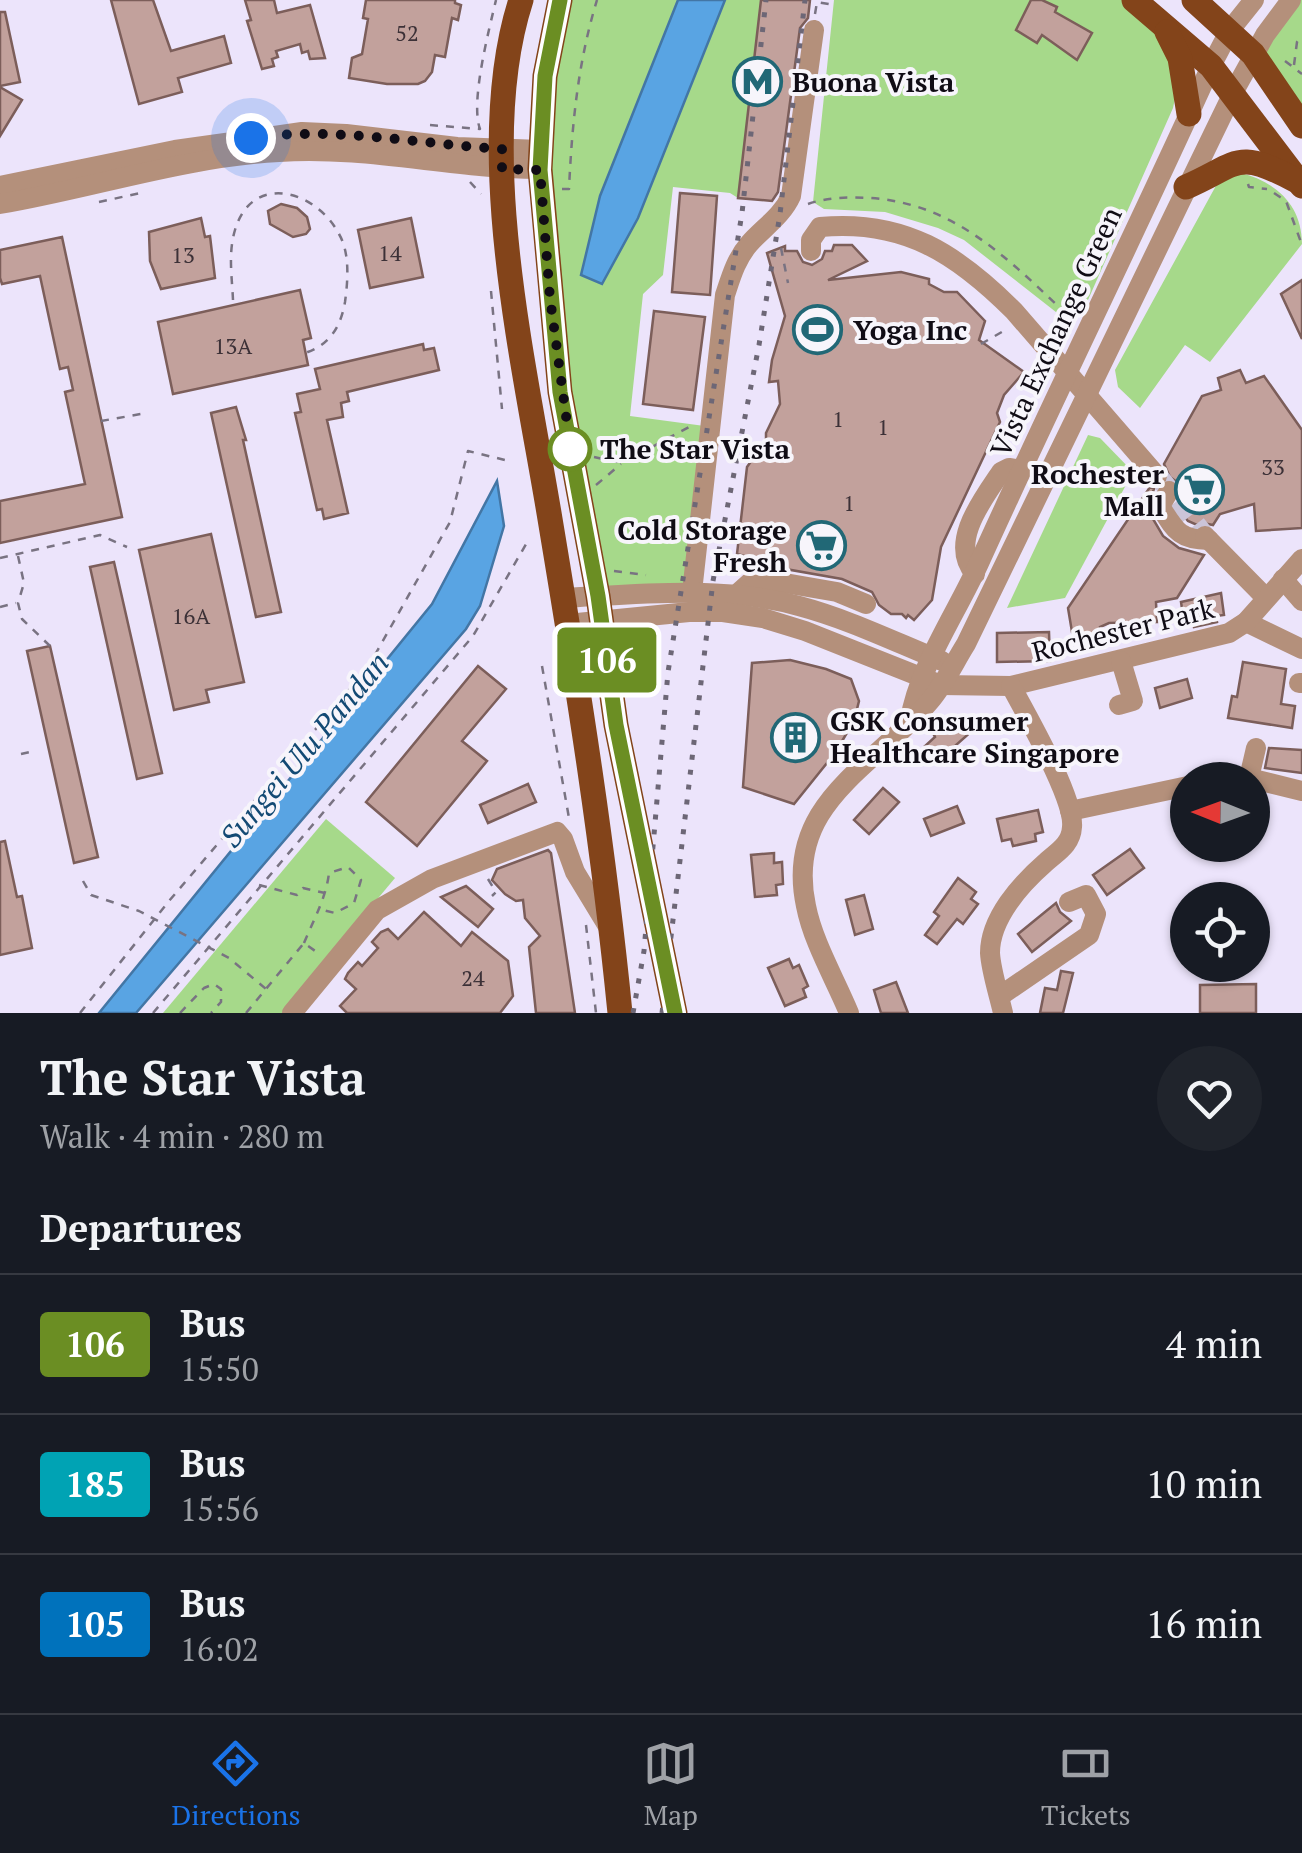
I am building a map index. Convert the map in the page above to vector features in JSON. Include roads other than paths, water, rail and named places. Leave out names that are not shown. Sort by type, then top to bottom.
[{"type":"main road","points":[[520,0],[508,56],[502,159],[518,331],[567,624],[620,1013]]},
{"type":"main road","points":[[560,0],[545,76],[543,169],[560,392],[616,725],[674,1013]]},
{"type":"main road","points":[[1134,0],[1211,66],[1301,184]]},
{"type":"main road","points":[[1194,0],[1252,54],[1302,126]]},
{"type":"main road","points":[[1163,25],[1180,58],[1189,114]]},
{"type":"main road","points":[[1186,187],[1222,166],[1242,162],[1264,164],[1301,184]]},
{"type":"street","name":"Vista Exchange Green","points":[[931,682],[932,657],[975,574],[1211,66],[1230,30],[1254,0]]},
{"type":"street","name":"Vista Exchange Green","points":[[931,682],[954,666],[1252,54],[1291,0]]},
{"type":"street","points":[[692,592],[725,295],[733,269],[746,247],[792,196],[814,30]]},
{"type":"street","points":[[0,186],[176,150],[302,132],[502,159],[543,169]]},
{"type":"street","points":[[0,204],[93,187],[194,162],[276,152],[502,159]]},
{"type":"street","points":[[811,251],[811,240],[820,227],[889,231],[936,246],[988,286],[1070,372],[1163,483],[1160,506],[1174,528],[1189,540],[1207,538],[1266,598]]},
{"type":"street","name":"Rochester Park","points":[[931,682],[1011,686],[1208,640],[1246,622],[1302,560]]},
{"type":"street","points":[[736,595],[755,578],[837,592],[867,602],[849,624]]},
{"type":"street","points":[[1284,579],[1302,601]]},
{"type":"street","points":[[567,624],[599,608],[692,592],[736,595],[801,606],[954,666]]},
{"type":"street","points":[[837,592],[849,624]]},
{"type":"street","points":[[563,598],[599,608],[763,618],[931,682],[910,720],[836,791],[817,818],[803,851],[801,876],[806,910],[849,1013]]},
{"type":"street","name":"Rochester Park","points":[[1246,622],[1302,650]]},
{"type":"street","points":[[1121,660],[1135,701]]},
{"type":"street","name":"Rochester Park","points":[[1011,686],[1070,812]]},
{"type":"street","points":[[1253,762],[1256,748]]},
{"type":"street","points":[[1270,783],[1302,791]]},
{"type":"street","points":[[1069,902],[1086,895],[1096,914],[1088,935],[1002,1005],[990,954],[992,935],[1016,894],[1069,839],[1070,812],[1170,790]]},
{"type":"street","points":[[292,1013],[377,910],[432,880],[559,834],[575,872],[612,934]]},
{"type":"water","points":[[678,0],[725,0],[638,218],[602,284],[581,275],[600,196]]},
{"type":"water","points":[[497,481],[504,526],[480,606],[466,629],[136,1013],[99,1013],[432,604]]},
{"type":"tunnel","points":[[1159,477],[1205,536]]},
{"type":"railway","points":[[633,1013],[644,951],[668,672],[742,213],[766,0]]},
{"type":"railway","points":[[662,1013],[713,581],[780,214],[805,0]]},
{"type":"place","name":"Buona Vista","points":[[757,82]]},
{"type":"place","name":"Yoga Inc","points":[[818,330]]},
{"type":"place","name":"The Star Vista","points":[[570,449]]},
{"type":"place","name":"Rochester Mall","points":[[1199,490]]},
{"type":"place","name":"Cold Storage Fresh","points":[[822,546]]},
{"type":"place","name":"GSK Consumer Healthcare Singapore","points":[[795,737]]},
{"type":"water label","name":"Sungei Ulu Pandan","points":[[305,750]]}]
